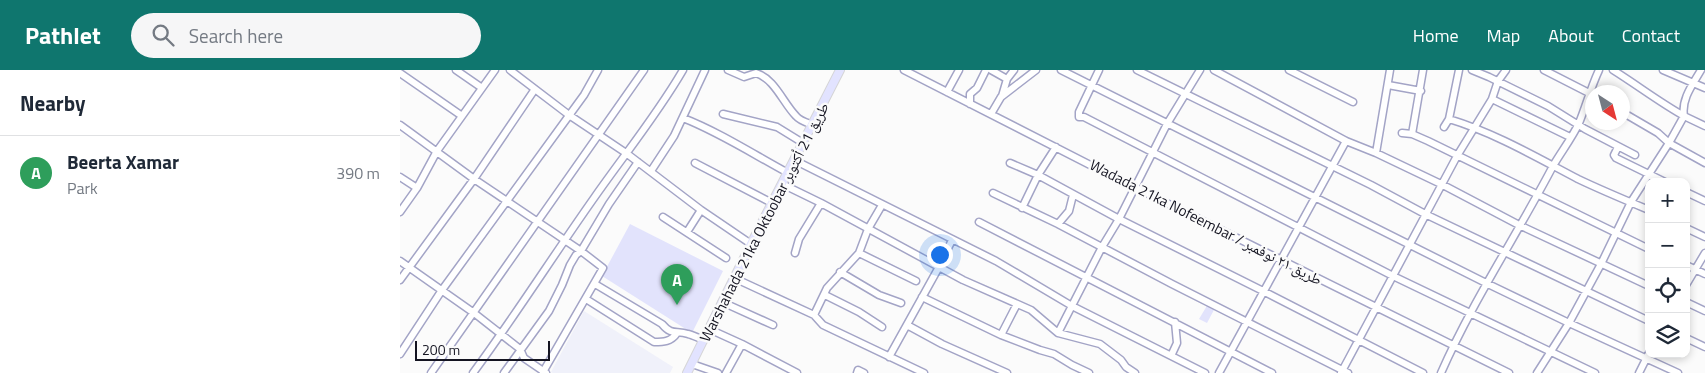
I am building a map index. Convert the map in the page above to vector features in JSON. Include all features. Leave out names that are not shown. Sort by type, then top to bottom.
[{"type":"main road","name":"Warshahada 21ka Oktoobar طريق 21 أكتوبر","points":[[687,373],[840,70]]},
{"type":"street","points":[[456,70],[482,88]]},
{"type":"street","points":[[400,212],[462,116],[495,70]]},
{"type":"street","points":[[510,70],[569,115],[626,153],[701,210],[751,244]]},
{"type":"street","points":[[400,354],[442,290],[584,95],[598,70]]},
{"type":"street","points":[[431,373],[644,70]]},
{"type":"street","points":[[473,373],[564,240],[659,110],[683,70]]},
{"type":"street","points":[[651,171],[683,118],[705,70]]},
{"type":"street","points":[[728,70],[744,77],[754,73],[763,76],[788,104],[795,116],[813,125]]},
{"type":"street","name":"Wadada 21ka Nofeembar / طريق ٢١ نوفمبر","points":[[904,70],[1509,373]]},
{"type":"street","points":[[947,92],[959,70]]},
{"type":"street","points":[[970,104],[970,94],[977,88],[986,70]]},
{"type":"street","points":[[991,70],[1008,79]]},
{"type":"street","points":[[992,114],[1014,70]]},
{"type":"street","points":[[1001,97],[1036,70]]},
{"type":"street","points":[[1061,70],[1488,284],[1569,323],[1645,355]]},
{"type":"street","points":[[1099,70],[1079,112],[1079,117],[1084,117],[1393,276],[1595,373]]},
{"type":"street","points":[[1137,70],[1425,214],[1645,319]]},
{"type":"street","points":[[1058,333],[1167,124],[1200,70]]},
{"type":"street","points":[[1214,70],[1346,140],[1443,184],[1519,225],[1645,284]]},
{"type":"street","points":[[1289,70],[1353,102]]},
{"type":"street","points":[[1376,153],[1390,70]]},
{"type":"street","points":[[1412,134],[1423,70]]},
{"type":"street","points":[[1444,127],[1449,119],[1459,70]]},
{"type":"street","points":[[1472,70],[1548,106],[1584,129],[1635,155]]},
{"type":"street","points":[[993,193],[1058,224],[1344,372],[1375,307],[1457,156],[1492,99],[1498,81],[1506,70]]},
{"type":"street","points":[[1544,70],[1585,91]]},
{"type":"street","points":[[1594,85],[1599,70]]},
{"type":"street","points":[[1612,70],[1653,98],[1705,126]]},
{"type":"street","points":[[1663,70],[1705,88]]},
{"type":"street","points":[[1538,373],[1586,292],[1631,202],[1684,116],[1682,107],[1701,70]]},
{"type":"street","points":[[400,74],[462,116]]},
{"type":"street","points":[[1388,85],[1420,91]]},
{"type":"street","points":[[400,280],[474,179],[535,89]]},
{"type":"street","points":[[1492,99],[1570,136]]},
{"type":"street","points":[[1440,373],[1453,345],[1519,225],[1538,196],[1585,108]]},
{"type":"street","points":[[723,114],[777,127],[803,143]]},
{"type":"street","points":[[1630,117],[1658,133],[1668,143],[1705,163]]},
{"type":"street","points":[[683,118],[705,127],[788,173]]},
{"type":"street","points":[[1449,119],[1504,140],[1581,180],[1645,208]]},
{"type":"street","points":[[400,125],[474,179],[603,268],[545,372],[524,358],[520,349],[474,313],[400,261]]},
{"type":"street","points":[[1402,133],[1412,134],[1645,247]]},
{"type":"street","points":[[1219,373],[1330,166],[1346,140]]},
{"type":"street","points":[[1022,208],[1038,176],[1056,147]]},
{"type":"street","points":[[1618,147],[1614,155],[1616,158],[1656,178]]},
{"type":"street","points":[[794,160],[1000,264],[1072,306],[1205,373]]},
{"type":"street","points":[[504,373],[549,311],[570,265],[638,162]]},
{"type":"street","points":[[695,163],[772,203]]},
{"type":"street","points":[[1010,163],[1423,373]]},
{"type":"street","points":[[400,177],[416,188]]},
{"type":"street","points":[[782,184],[821,203],[939,268],[1036,314],[1058,333],[1100,344],[1135,373]]},
{"type":"street","points":[[1690,194],[1705,201]]},
{"type":"street","points":[[1058,224],[1069,211],[1074,195]]},
{"type":"street","points":[[795,253],[799,239],[821,203]]},
{"type":"street","points":[[814,315],[828,288],[840,272],[859,253],[868,229],[882,205]]},
{"type":"street","points":[[687,232],[701,210]]},
{"type":"street","points":[[663,217],[726,258]]},
{"type":"street","points":[[979,222],[1272,373]]},
{"type":"street","points":[[1690,230],[1705,237]]},
{"type":"street","points":[[889,357],[939,268],[952,240]]},
{"type":"street","points":[[1690,277],[1705,252]]},
{"type":"street","points":[[859,253],[916,281]]},
{"type":"street","points":[[1690,267],[1705,274]]},
{"type":"street","points":[[840,272],[879,295],[901,303]]},
{"type":"street","points":[[734,278],[814,315],[824,325],[924,373]]},
{"type":"street","points":[[595,284],[662,324],[668,330],[677,334],[686,333],[704,340]]},
{"type":"street","points":[[825,295],[859,312],[882,327]]},
{"type":"street","points":[[922,297],[1000,335],[1054,354],[1089,373]]},
{"type":"street","points":[[586,299],[654,342],[666,342],[677,334]]},
{"type":"street","points":[[722,302],[773,325]]},
{"type":"street","points":[[1000,335],[1017,304]]},
{"type":"street","points":[[1690,304],[1705,310]]},
{"type":"street","points":[[1171,356],[1177,343],[1175,322]]},
{"type":"street","points":[[907,325],[942,344],[1007,373]]},
{"type":"street","points":[[709,328],[797,373]]},
{"type":"street","points":[[1690,340],[1705,347]]},
{"type":"street","points":[[726,373],[742,344]]},
{"type":"street","points":[[1639,373],[1646,358]]},
{"type":"street","points":[[1651,358],[1678,373]]},
{"type":"street","points":[[692,364],[718,373]]},
{"type":"street","points":[[857,373],[858,370],[864,373]]},
{"type":"shaded area","points":[[630,224],[723,271],[692,333],[602,276]]},
{"type":"shaded area","points":[[1208,304],[1215,308],[1207,323],[1199,319]]},
{"type":"shaded area","points":[[584,311],[673,367],[670,373],[551,372]]},
{"type":"place","name":"Beerta Xamar","points":[[677,305]]}]
